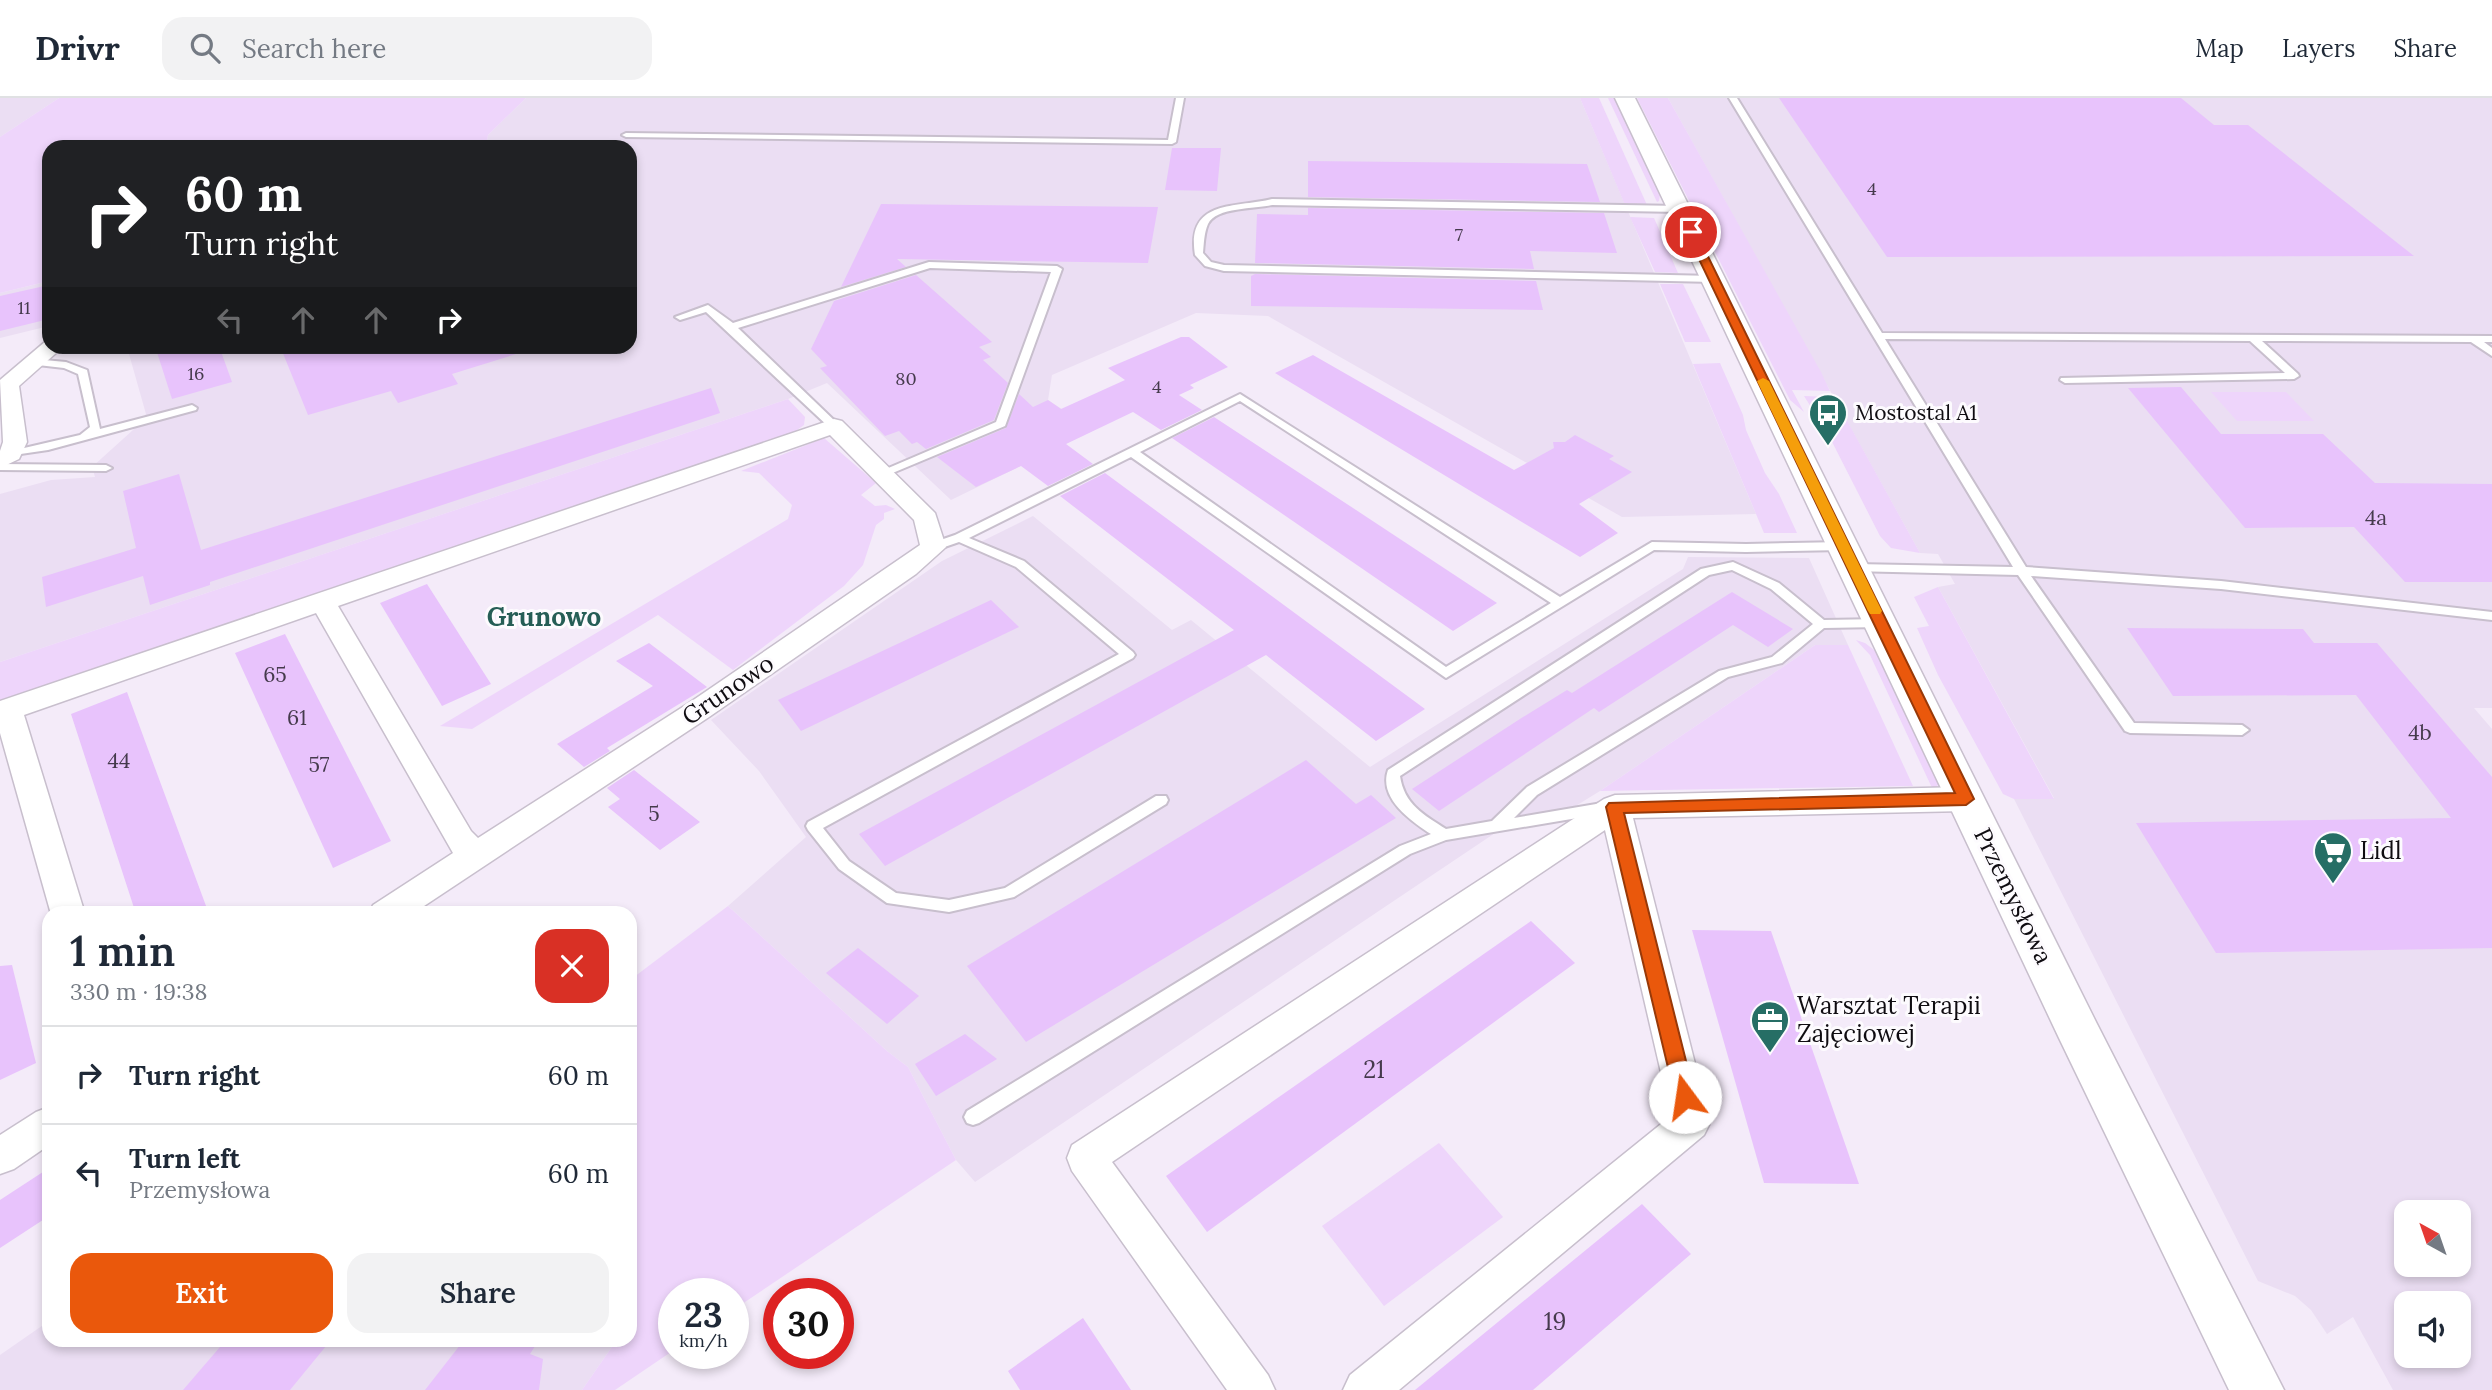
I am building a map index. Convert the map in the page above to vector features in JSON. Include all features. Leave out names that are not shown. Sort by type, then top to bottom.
[{"type":"street","name":"Przemysłowa","points":[[1625,98],[2257,1390]]},
{"type":"street","points":[[4,460],[15,442],[8,384],[44,354]]},
{"type":"street","points":[[65,906],[4,711],[834,426],[926,518],[946,542]]},
{"type":"street","name":"Grunowo","points":[[398,906],[873,593],[946,542]]},
{"type":"street","points":[[323,603],[460,840],[476,856]]},
{"type":"street","points":[[1253,1390],[1086,1158],[1615,807],[1966,799]]},
{"type":"street","points":[[1365,1390],[1692,1123],[1615,807]]},
{"type":"street","points":[[0,1156],[42,1129]]},
{"type":"lane","points":[[626,135],[1172,142],[1180,98]]},
{"type":"lane","points":[[1734,98],[2022,571],[2130,728],[2242,730]]},
{"type":"lane","points":[[1680,209],[1272,202],[1209,215],[1204,221],[1198,253],[1208,264],[1224,268],[1714,279]]},
{"type":"lane","points":[[731,327],[929,265],[1057,269],[1001,424],[883,474]]},
{"type":"lane","points":[[680,317],[708,309],[731,327],[834,426]]},
{"type":"lane","points":[[1879,336],[2492,339]]},
{"type":"lane","points":[[2064,380],[2294,376],[2252,337]]},
{"type":"lane","points":[[2472,338],[2492,353]]},
{"type":"lane","points":[[33,362],[66,365],[83,372],[96,428],[81,439]]},
{"type":"lane","points":[[946,542],[1240,397],[1560,603]]},
{"type":"lane","points":[[4,460],[192,408]]},
{"type":"lane","points":[[1132,452],[1446,673],[1652,546],[1746,548],[2221,585],[2492,617]]},
{"type":"lane","points":[[4,460],[106,468]]},
{"type":"lane","points":[[946,542],[1020,564],[1128,655],[814,825],[844,865],[892,899],[949,906],[1009,893],[1161,800]]},
{"type":"lane","points":[[1444,835],[1406,810],[1394,791],[1393,774],[1704,572],[1732,566],[1775,586],[1821,624]]},
{"type":"lane","points":[[1496,827],[1532,791],[1724,674],[1777,660],[1821,624],[1881,623]]},
{"type":"lane","points":[[973,1116],[1405,850],[1444,835],[1615,807]]},
{"type":"shaded area","points":[[0,98],[59,98],[0,137]]},
{"type":"shaded area","points":[[59,98],[526,98],[488,135],[487,140],[42,140],[42,283],[0,293],[0,137]]},
{"type":"shaded area","points":[[526,98],[1580,98],[1756,514],[1622,517],[1268,316],[1196,313],[1052,375],[1048,400],[1094,430],[951,500],[827,383],[788,399],[0,662],[0,494],[51,480],[95,477],[92,467],[133,430],[146,414],[129,354],[637,354],[637,140],[487,140],[488,135]]},
{"type":"shaded area","points":[[1580,98],[1599,98],[1647,205],[1625,205]]},
{"type":"shaded area","points":[[1608,98],[1614,98],[1660,195],[1657,202]]},
{"type":"shaded area","points":[[1637,98],[1668,98],[1821,372],[1830,391],[1792,390],[1804,412],[1790,400]]},
{"type":"shaded area","points":[[1668,98],[2492,98],[2492,708],[2474,708],[2492,729],[2492,1390],[2393,1390],[2353,1317],[2327,1334],[2311,1310],[2295,1296],[2258,1281],[2014,799],[2054,798],[1938,587],[1955,584],[1938,554],[1920,553]]},
{"type":"shaded area","points":[[1630,217],[1654,218],[1678,273],[1655,272]]},
{"type":"shaded area","points":[[42,283],[42,328],[0,338],[0,293]]},
{"type":"shaded area","points":[[1660,284],[1683,284],[1711,342],[1685,342]]},
{"type":"shaded area","points":[[1720,363],[1765,473],[1779,494],[1797,533],[1764,533],[1693,364]]},
{"type":"shaded area","points":[[2211,392],[2286,392],[2314,421],[2237,421]]},
{"type":"shaded area","points":[[1804,396],[1834,397],[1920,553],[1891,548],[1880,536],[1827,432]]},
{"type":"shaded area","points":[[788,399],[805,417],[804,425],[793,433],[0,702],[0,662]]},
{"type":"shaded area","points":[[824,438],[876,483],[861,495],[875,506],[886,505],[895,509],[884,513],[884,519],[876,525],[863,565],[844,586],[733,670],[658,615],[472,729],[440,726],[788,519],[792,505],[759,473],[741,471]]},
{"type":"shaded area","points":[[1033,516],[1172,630],[1191,620],[1370,767],[1683,569],[1688,557],[1809,558],[1848,645],[1815,645],[1600,791],[1548,823],[1498,831],[975,1182],[956,1160],[908,1067],[728,906],[806,837],[759,771],[711,720],[942,561]]},
{"type":"shaded area","points":[[1938,587],[2054,799],[2014,799],[2003,794],[1938,675],[1917,628],[1929,626],[1914,597]]},
{"type":"shaded area","points":[[1856,640],[1878,653],[1941,782],[1933,790],[1870,655]]},
{"type":"shaded area","points":[[1815,645],[1848,645],[1913,786],[1600,791]]},
{"type":"shaded area","points":[[728,906],[908,1067],[956,1160],[781,1278],[763,1278],[763,1290],[749,1299],[749,1278],[658,1278],[658,1361],[615,1390],[582,1390],[612,1347],[637,1347],[637,975]]},
{"type":"shaded area","points":[[1439,1143],[1503,1217],[1384,1306],[1322,1226]]},
{"type":"shaded area","points":[[42,1326],[42,1347],[612,1347],[582,1390],[0,1390],[0,1355]]},
{"type":"building","points":[[1779,98],[2181,98],[2214,125],[2248,125],[2414,256],[1887,257]]},
{"type":"building","points":[[1172,148],[1221,148],[1217,191],[1165,190]]},
{"type":"building","points":[[1308,161],[1587,164],[1600,202],[1308,197]]},
{"type":"building","points":[[881,204],[1158,207],[1148,263],[897,259],[906,267],[841,287]]},
{"type":"building","points":[[1308,208],[1604,213],[1617,253],[1530,251],[1534,269],[1255,263],[1257,214],[1308,215]]},
{"type":"building","points":[[916,275],[992,342],[979,347],[991,357],[983,360],[1008,383],[994,420],[926,449],[917,442],[912,444],[899,431],[885,436],[820,368],[827,366],[811,349],[834,301]]},
{"type":"building","points":[[1251,276],[1536,281],[1543,310],[1251,306]]},
{"type":"building","points":[[42,287],[42,321],[0,331],[0,296]]},
{"type":"building","points":[[1181,337],[1189,337],[1228,367],[1190,385],[1194,388],[1179,395],[1202,410],[1161,430],[1133,412],[1066,444],[1093,464],[1048,486],[1021,466],[976,487],[937,457],[1006,428],[1019,394],[1033,407],[1048,400],[1061,409],[1125,380],[1108,368]]},
{"type":"building","points":[[158,354],[222,354],[232,382],[172,399]]},
{"type":"building","points":[[283,354],[516,354],[452,374],[458,384],[398,403],[391,391],[308,415]]},
{"type":"building","points":[[1313,355],[1514,470],[1554,448],[1553,442],[1565,442],[1575,435],[1614,456],[1609,459],[1632,472],[1579,504],[1618,533],[1580,557],[1275,373]]},
{"type":"building","points":[[2181,387],[2221,434],[2323,434],[2375,483],[2492,484],[2492,582],[2405,582],[2354,527],[2245,528],[2128,388]]},
{"type":"building","points":[[711,388],[720,413],[210,582],[210,585],[150,605],[143,576],[46,607],[42,577],[136,548],[123,491],[179,474],[201,550]]},
{"type":"building","points":[[1214,417],[1497,603],[1453,631],[1172,438]]},
{"type":"building","points":[[1105,473],[1425,709],[1376,741],[1266,655],[885,866],[859,834],[1234,630],[1060,496]]},
{"type":"building","points":[[427,584],[491,684],[442,706],[380,603]]},
{"type":"building","points":[[1732,592],[1793,629],[1768,647],[1733,625],[1599,712],[1594,708],[1439,811],[1412,789],[1523,717],[1567,690],[1572,693]]},
{"type":"building","points":[[991,600],[1019,627],[801,731],[778,700]]},
{"type":"building","name":"Lidl","points":[[2127,628],[2303,629],[2314,643],[2377,643],[2492,777],[2492,948],[2216,953],[2136,823],[2451,818],[2356,695],[2173,696]]},
{"type":"building","points":[[285,634],[391,841],[333,868],[235,653]]},
{"type":"building","points":[[649,643],[707,687],[607,748],[610,751],[584,767],[557,744],[653,686],[616,661]]},
{"type":"building","points":[[127,692],[206,906],[133,906],[71,714]]},
{"type":"building","points":[[1306,760],[1356,804],[1371,795],[1396,818],[1026,1042],[967,966]]},
{"type":"building","points":[[634,770],[700,822],[660,850],[608,807],[620,799],[607,788]]},
{"type":"building","points":[[1531,921],[1575,963],[1207,1232],[1166,1176]]},
{"type":"building","points":[[1692,930],[1771,931],[1859,1184],[1764,1183]]},
{"type":"building","points":[[858,948],[919,996],[887,1024],[826,973]]},
{"type":"building","points":[[12,965],[36,1063],[0,1080],[0,966]]},
{"type":"building","points":[[965,1034],[997,1059],[936,1096],[915,1064]]},
{"type":"building","points":[[42,1173],[42,1221],[0,1248],[0,1200]]},
{"type":"building","points":[[1642,1204],[1691,1254],[1533,1390],[1415,1390]]},
{"type":"building","points":[[1083,1318],[1131,1390],[1020,1390],[1008,1371]]},
{"type":"building","points":[[220,1347],[325,1347],[290,1390],[183,1390]]},
{"type":"building","points":[[459,1347],[534,1347],[530,1354],[543,1359],[539,1390],[425,1390]]},
{"type":"slow traffic","points":[[1763,381],[1875,611]]},
{"type":"place","name":"Mostostal A1","points":[[1828,447]]},
{"type":"place","name":"Lidl","points":[[2333,885]]},
{"type":"place","name":"Warsztat Terapii Zajęciowej","points":[[1770,1054]]},
{"type":"district","name":"Grunowo","points":[[544,617]]},
{"type":"route","points":[[1685,1097],[1615,807],[1966,799],[1691,232]]}]
